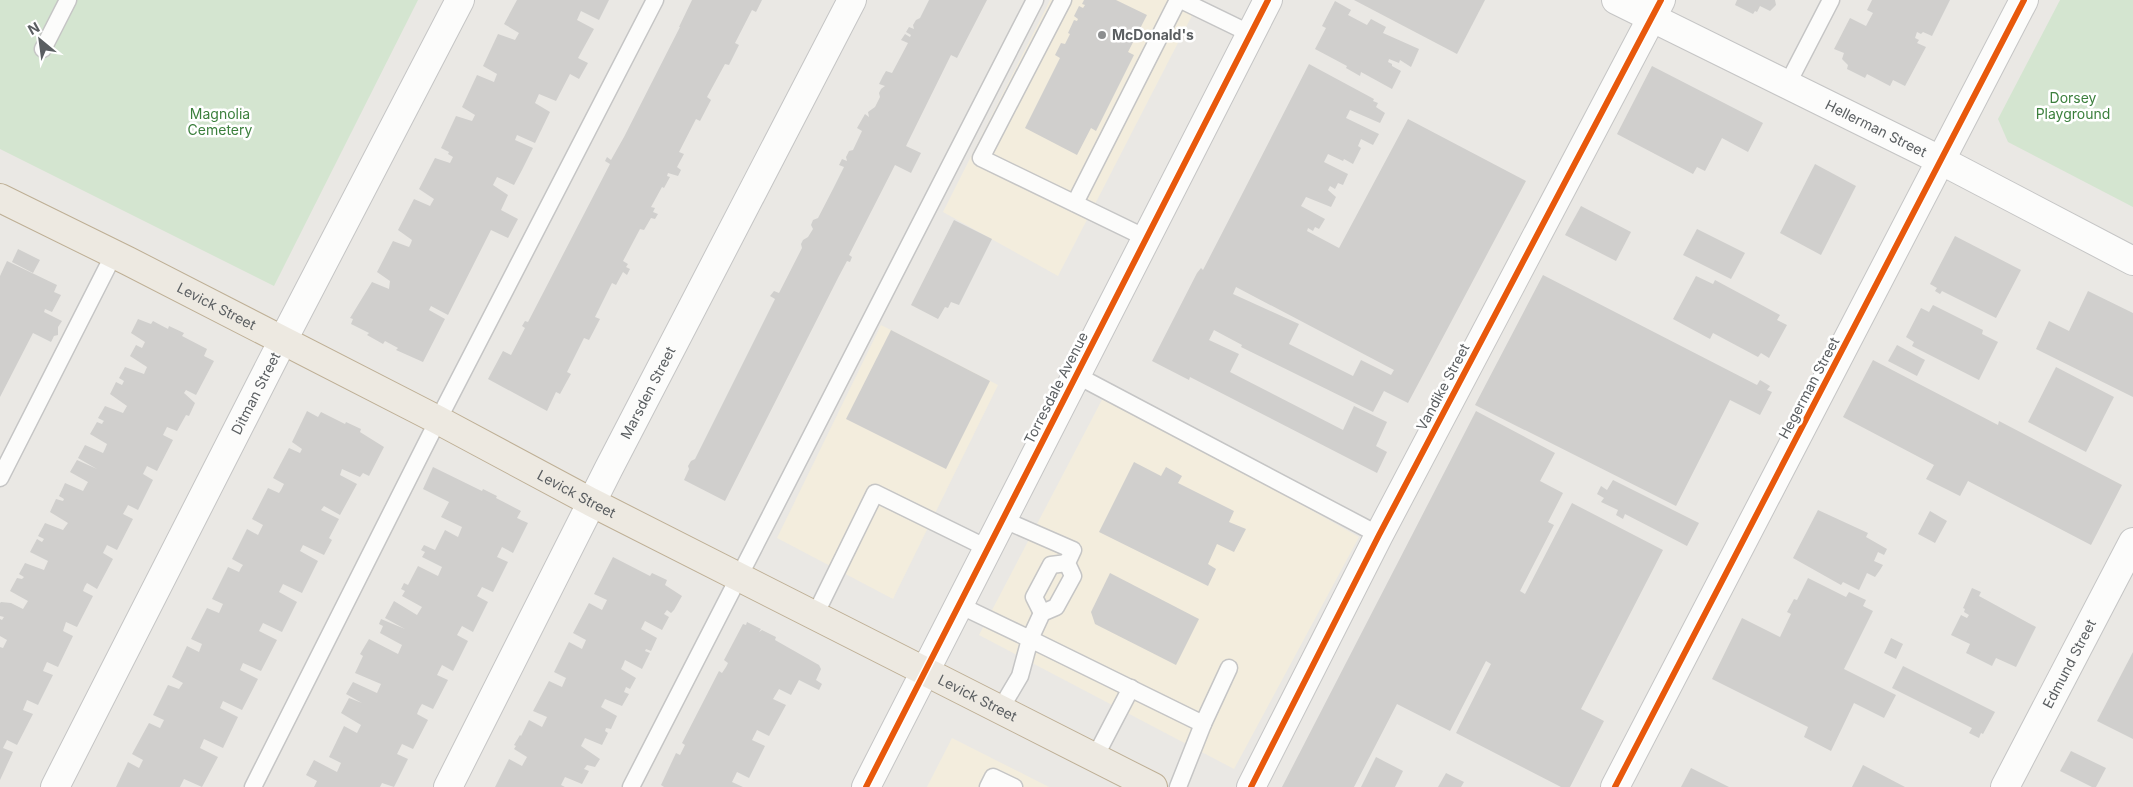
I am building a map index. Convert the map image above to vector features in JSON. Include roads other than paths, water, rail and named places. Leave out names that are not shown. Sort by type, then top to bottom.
[{"type":"highway","name":"Levick Street","points":[[0,198],[114,254],[282,342],[438,420],[592,502],[1001,708],[1153,787]]},
{"type":"street","name":"Ditman Street","points":[[56,787],[282,342],[460,0]]},
{"type":"street","name":"Marsden Street","points":[[448,787],[592,502],[852,0]]},
{"type":"street","name":"Torresdale Avenue","points":[[866,787],[1268,0]]},
{"type":"street","name":"Hellerman Street","points":[[1616,0],[1656,9],[1787,85],[1942,162],[2133,261]]},
{"type":"street","name":"Hegerman Street","points":[[1615,787],[1942,162],[2024,0]]},
{"type":"street","name":"Vandike Street","points":[[1252,787],[1380,535],[1656,9]]},
{"type":"street","name":"Edmund Street","points":[[2005,787],[2133,542]]},
{"type":"lane","points":[[43,49],[68,0]]},
{"type":"lane","points":[[253,787],[438,420],[655,0]]},
{"type":"lane","points":[[631,787],[1035,0]]},
{"type":"lane","points":[[1063,0],[981,158],[1146,238]]},
{"type":"lane","points":[[1075,203],[1179,0],[1250,34]]},
{"type":"lane","points":[[1787,85],[1831,0]]},
{"type":"lane","points":[[0,478],[114,254]]},
{"type":"lane","points":[[1076,376],[1380,535]]},
{"type":"lane","points":[[815,615],[875,493],[987,548]]},
{"type":"lane","points":[[1001,708],[1020,676],[1030,639],[1042,613],[1056,607],[1073,576],[1067,563],[1073,550],[1002,519]]},
{"type":"lane","points":[[1042,613],[1034,597],[1052,565],[1067,563]]},
{"type":"lane","points":[[959,605],[1203,724]]},
{"type":"lane","points":[[1178,787],[1203,724],[1229,668]]},
{"type":"lane","points":[[1095,757],[1132,688]]},
{"type":"lane","points":[[988,787],[993,777],[1014,787]]},
{"type":"place","name":"McDonald's","points":[[1102,35]]},
{"type":"park label","name":"Dorsey Playground","points":[[2073,106]]},
{"type":"park label","name":"Magnolia Cemetery","points":[[220,122]]}]
